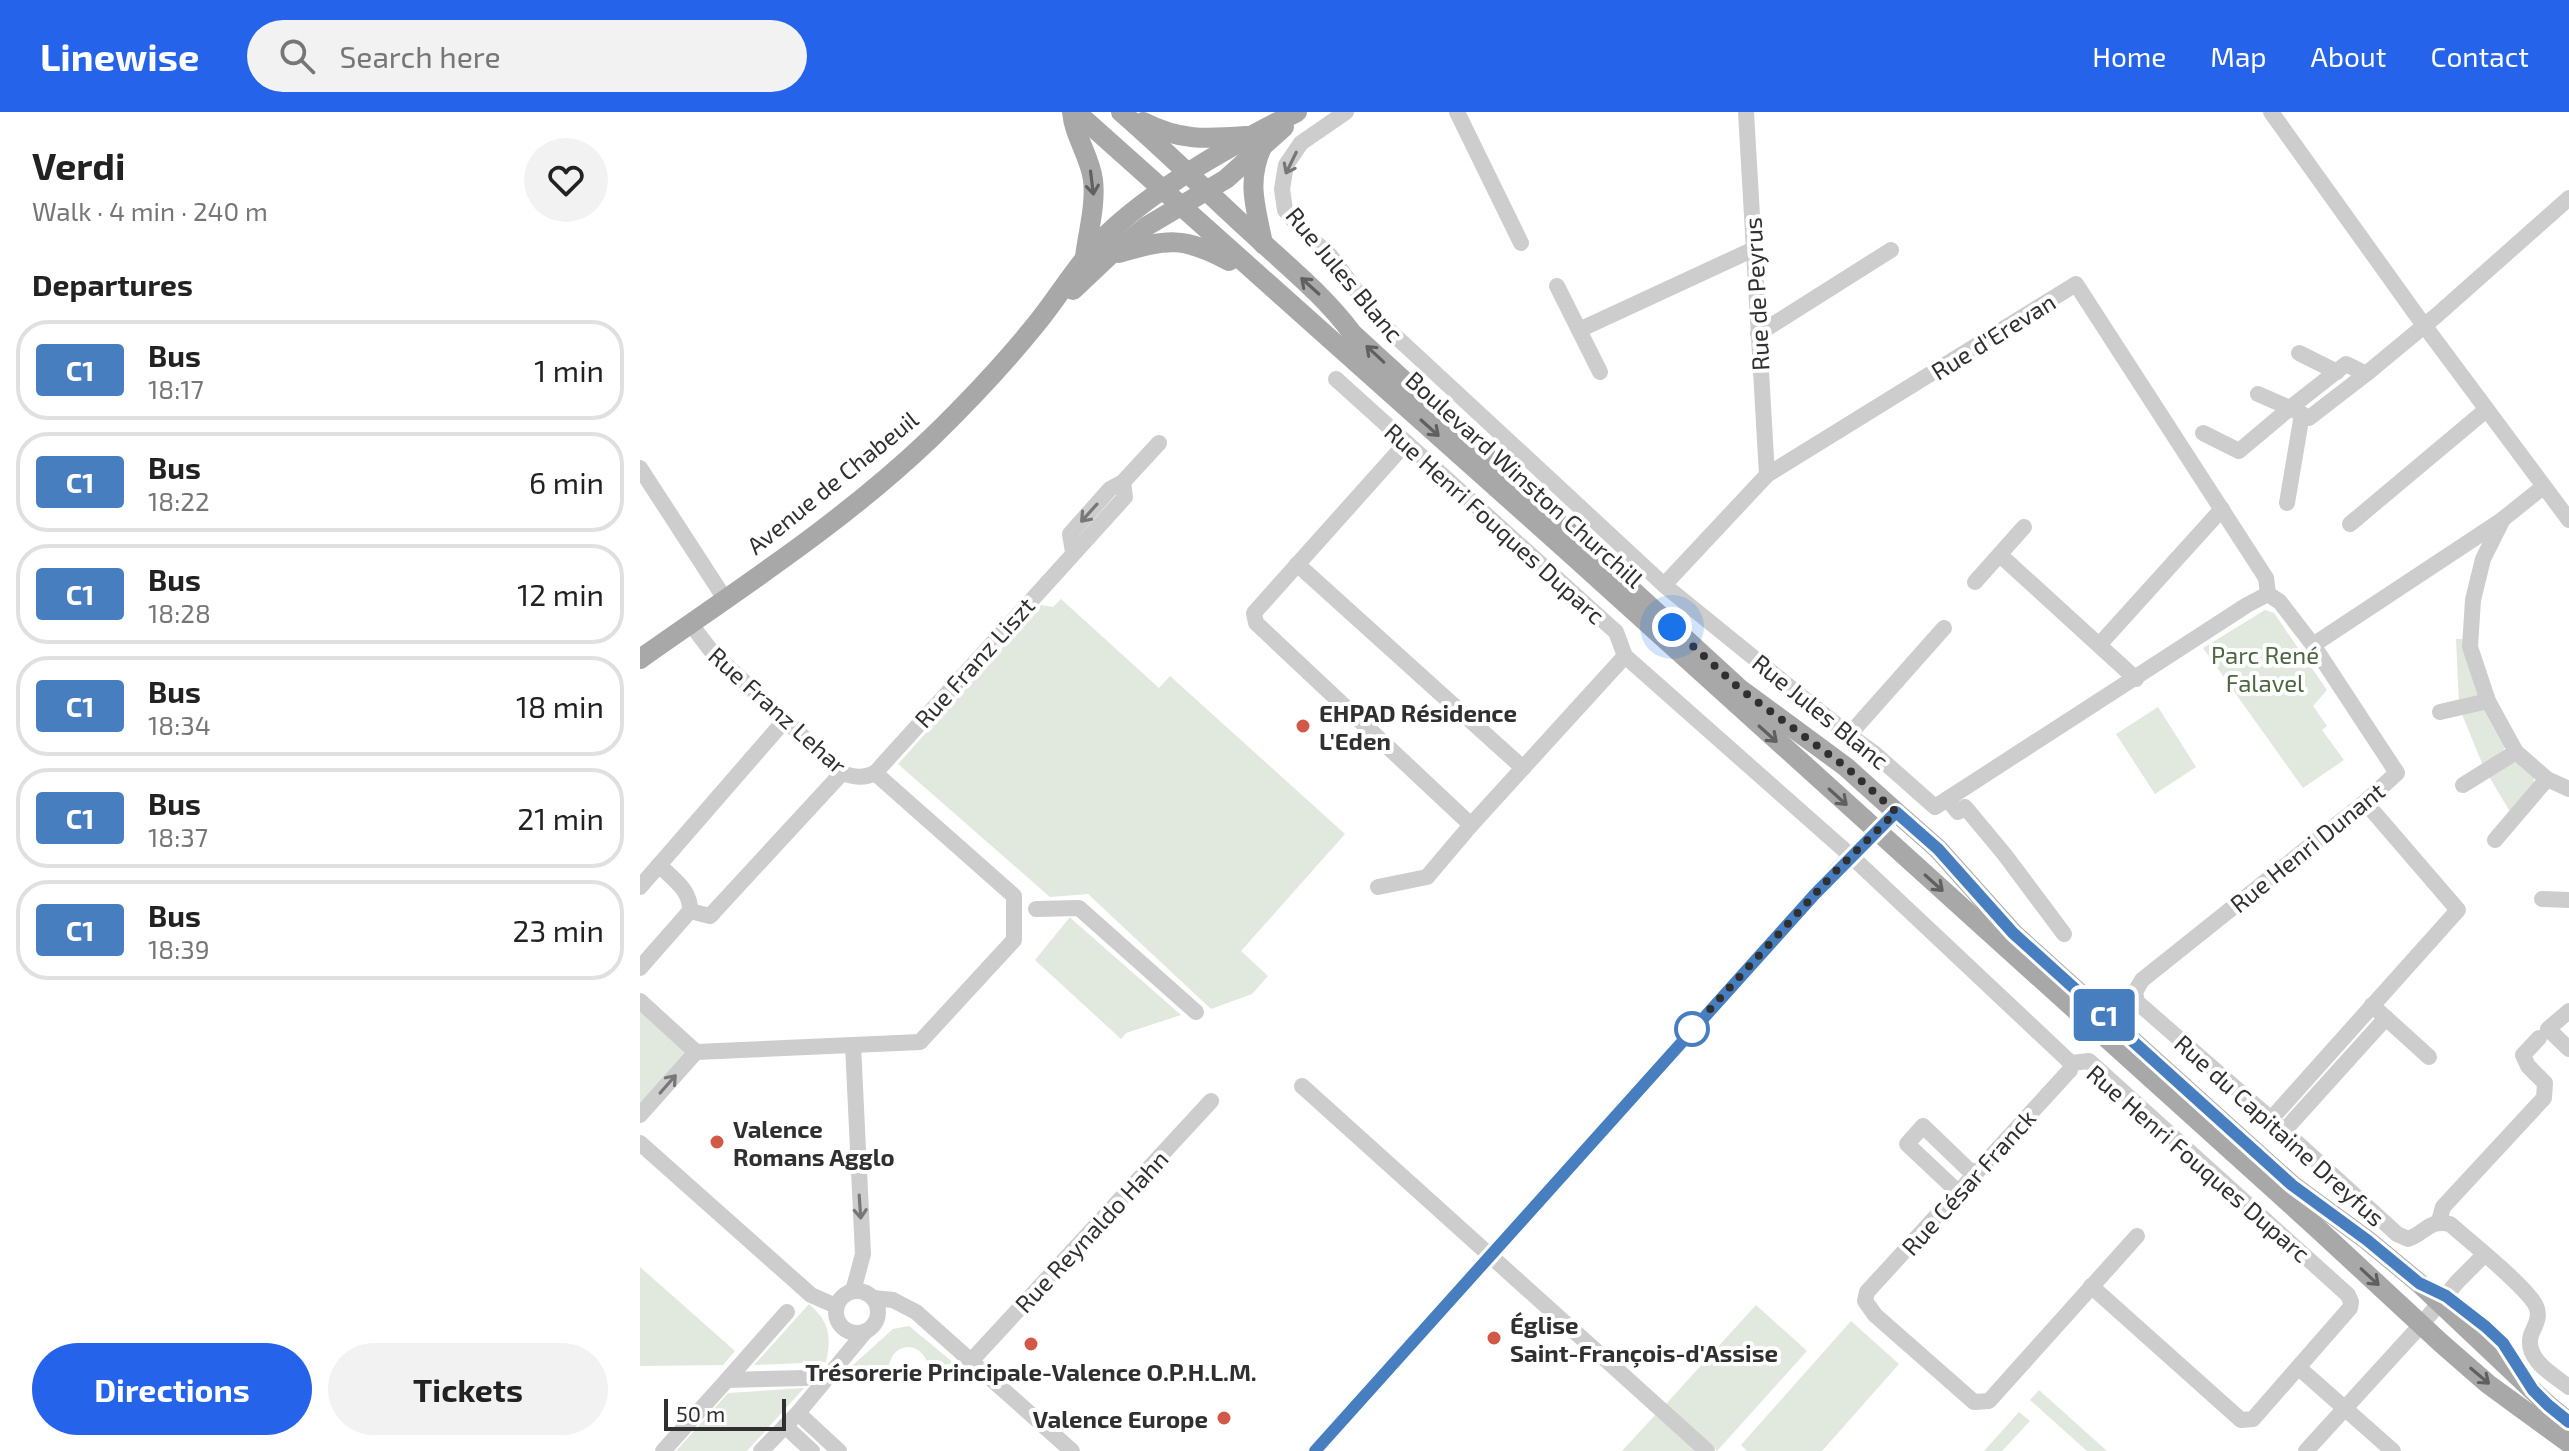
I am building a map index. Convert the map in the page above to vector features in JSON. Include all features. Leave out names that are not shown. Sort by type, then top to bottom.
[{"type":"main road","name":"Boulevard Winston Churchill","points":[[1074,112],[1356,361],[2421,1325],[2488,1384],[2569,1443]]},
{"type":"main road","points":[[1074,112],[1073,127],[1093,177],[1094,194],[1085,257]]},
{"type":"main road","name":"Boulevard Winston Churchill","points":[[1122,112],[1199,168],[1207,190],[1333,307],[1352,333],[1740,689],[1846,767],[1938,849],[2013,933],[2292,1185],[2367,1240],[2569,1422]]},
{"type":"main road","name":"Avenue de Chabeuil","points":[[1122,112],[1180,137],[1257,141]]},
{"type":"main road","name":"Avenue de Chabeuil","points":[[1038,322],[1085,257],[1119,223],[1199,168],[1257,141],[1299,112]]},
{"type":"main road","points":[[1257,141],[1252,187],[1263,244]]},
{"type":"main road","name":"Avenue de Chabeuil","points":[[640,659],[832,522],[883,480],[958,409],[1038,322],[1109,256],[1147,226],[1226,179],[1257,141]]},
{"type":"main road","points":[[1109,256],[1150,244],[1178,241],[1204,247],[1266,284]]},
{"type":"street","name":"Rue Jules Blanc","points":[[1346,112],[1301,143],[1286,165],[1282,189],[1285,210],[1336,263],[1378,320],[1664,585],[1874,753],[1935,807],[1947,799]]},
{"type":"street","points":[[1457,112],[1521,243]]},
{"type":"street","name":"Rue de Peyrus","points":[[1746,112],[1767,475]]},
{"type":"street","points":[[2271,112],[2569,520]]},
{"type":"street","points":[[2258,394],[2309,418],[2425,326],[2569,198]]},
{"type":"street","points":[[1579,330],[1754,249]]},
{"type":"street","points":[[1758,334],[1891,250]]},
{"type":"street","name":"Rue d'Erevan","points":[[1664,585],[1767,475],[2076,284],[2268,581],[2268,594]]},
{"type":"street","points":[[1557,286],[1600,372]]},
{"type":"street","points":[[2299,353],[2337,372]]},
{"type":"street","points":[[2203,433],[2239,451],[2296,411],[2346,364],[2366,374]]},
{"type":"street","name":"Rue Henri Fouques Duparc","points":[[1336,379],[1616,632],[1625,656],[1851,856],[2071,1063],[2089,1061],[2348,1295],[2350,1308],[2299,1368]]},
{"type":"street","points":[[2350,524],[2486,410]]},
{"type":"street","points":[[2287,503],[2296,411]]},
{"type":"street","name":"Rue Franz Liszt","points":[[875,773],[1125,497],[1123,482],[1159,443]]},
{"type":"street","points":[[1406,443],[1254,613],[1256,623],[1471,825]]},
{"type":"street","points":[[640,468],[725,599]]},
{"type":"street","points":[[2318,642],[2503,519],[2543,487]]},
{"type":"street","points":[[2099,645],[2222,509]]},
{"type":"street","points":[[2503,519],[2483,559],[2473,600],[2470,647],[2488,701],[2516,752],[2547,779],[2569,789]]},
{"type":"street","points":[[1975,582],[2024,527]]},
{"type":"street","points":[[2000,555],[2136,679]]},
{"type":"street","points":[[1297,564],[1523,768]]},
{"type":"street","points":[[2064,934],[1965,807],[1958,812],[1947,799],[2268,594]]},
{"type":"street","name":"Rue Henri Dunant","points":[[2142,980],[2397,773],[2318,642],[2280,602],[2268,594]]},
{"type":"street","name":"Rue Franz Lehar","points":[[690,623],[712,652],[842,773],[866,777],[875,773]]},
{"type":"street","points":[[1849,735],[1944,628]]},
{"type":"street","points":[[1378,887],[1427,877],[1625,656]]},
{"type":"street","points":[[2440,712],[2488,701]]},
{"type":"street","points":[[640,887],[785,720]]},
{"type":"street","points":[[2463,785],[2516,752]]},
{"type":"street","points":[[690,911],[710,916],[842,773]]},
{"type":"street","points":[[640,1001],[696,1052],[920,1042],[1014,940],[1014,896],[875,773]]},
{"type":"street","points":[[2495,840],[2547,779]]},
{"type":"street","points":[[2271,1119],[2458,910],[2365,802]]},
{"type":"street","points":[[1315,1451],[1851,856],[1896,812]]},
{"type":"street","points":[[640,968],[690,911],[686,892],[659,865]]},
{"type":"street","points":[[2542,899],[2569,900]]},
{"type":"street","points":[[1036,909],[1079,908],[1196,1012]]},
{"type":"street","name":"Rue du Capitaine Dreyfus","points":[[2142,980],[2135,992],[2137,1002],[2144,1010],[2271,1119],[2397,1234],[2408,1239],[2439,1221]]},
{"type":"street","points":[[2372,1005],[2429,1057]]},
{"type":"street","points":[[2569,1011],[2523,1055],[2528,1066],[2545,1083],[2544,1098],[2443,1207],[2439,1221],[2450,1224],[2528,1293],[2537,1308],[2537,1323],[2530,1338],[2531,1353],[2544,1368],[2569,1387]]},
{"type":"street","points":[[2284,1131],[2386,1018]]},
{"type":"street","points":[[2544,1034],[2569,1049]]},
{"type":"street","points":[[853,1045],[863,1254],[853,1291]]},
{"type":"street","points":[[640,1115],[696,1052]]},
{"type":"street","name":"Rue César Franck","points":[[2071,1063],[2070,1070],[1867,1292],[1865,1301],[1886,1325],[1974,1402],[1981,1403],[1989,1401],[2091,1286]]},
{"type":"street","points":[[1302,1086],[1707,1451]]},
{"type":"street","name":"Rue Reynaldo Hahn","points":[[971,1361],[1211,1101]]},
{"type":"street","points":[[1958,1192],[1907,1144],[1923,1126],[1974,1175]]},
{"type":"street","points":[[640,1143],[811,1295],[836,1306]]},
{"type":"street","points":[[2137,1236],[2091,1286],[2241,1420],[2253,1419],[2299,1368],[2393,1451]]},
{"type":"street","points":[[2306,1451],[2484,1255]]},
{"type":"street","points":[[865,1332],[850,1333],[838,1323],[836,1306],[853,1291],[873,1298],[893,1300],[916,1312],[1072,1451]]},
{"type":"street","points":[[873,1298],[879,1311],[878,1319]]},
{"type":"street","points":[[663,1451],[787,1312]]},
{"type":"street","points":[[764,1449],[878,1319],[891,1314],[916,1312]]},
{"type":"street","points":[[841,1362],[846,1343],[844,1329]]},
{"type":"street","points":[[727,1380],[806,1378]]},
{"type":"street","points":[[798,1413],[839,1451]]},
{"type":"street","points":[[785,1426],[812,1451]]},
{"type":"green space","points":[[1061,599],[1159,688],[1170,676],[1345,834],[1241,951],[1268,976],[1252,994],[1211,1009],[1088,894],[1050,897],[898,764],[1041,605],[1053,607]]},
{"type":"green space","name":"Parc René Falavel","points":[[2265,610],[2274,613],[2327,690],[2313,706],[2327,726],[2322,730],[2344,760],[2303,788],[2203,648]]},
{"type":"green space","points":[[2456,639],[2468,639],[2481,699],[2459,705]]},
{"type":"green space","points":[[2158,707],[2196,767],[2155,794],[2116,734]]},
{"type":"green space","points":[[2483,709],[2504,747],[2503,755],[2484,768],[2461,712]]},
{"type":"green space","points":[[2510,762],[2519,762],[2534,776],[2534,787],[2512,815],[2488,775]]},
{"type":"green space","points":[[1070,917],[1181,1015],[1126,1033],[1121,1039],[1035,960]]},
{"type":"green space","points":[[640,1010],[689,1054],[640,1108]]},
{"type":"green space","points":[[640,1267],[735,1351],[723,1365],[640,1366]]},
{"type":"green space","points":[[809,1304],[825,1323],[829,1344],[826,1362],[754,1365]]},
{"type":"green space","points":[[1756,1305],[1807,1351],[1717,1451],[1666,1404]]},
{"type":"green space","points":[[1851,1321],[1899,1364],[1822,1451],[1747,1451],[1741,1445]]},
{"type":"green space","points":[[909,1326],[955,1364],[928,1365],[920,1352],[908,1347],[896,1352],[889,1365],[852,1366],[893,1329]]},
{"type":"green space","points":[[804,1388],[747,1451],[676,1451],[728,1393]]},
{"type":"green space","points":[[2039,1390],[2107,1451],[2087,1451],[2030,1400]]},
{"type":"green space","points":[[2019,1412],[2030,1421],[2002,1451],[1984,1451]]},
{"type":"green space","points":[[1656,1414],[1697,1451],[1622,1451]]},
{"type":"bus line","name":"C1","points":[[1315,1451],[1841,865],[1896,812],[1938,849],[2013,933],[2292,1185],[2343,1221],[2419,1283],[2446,1296],[2486,1327],[2503,1343],[2533,1390],[2569,1422]]},
{"type":"place","name":"EHPAD Résidence L'Eden","points":[[1303,726]]},
{"type":"place","name":"Valence Romans Agglo","points":[[717,1142]]},
{"type":"place","name":"Église Saint-François-d'Assise","points":[[1494,1338]]},
{"type":"place","name":"Trésorerie Principale-Valence O.P.H.L.M.","points":[[1031,1344]]},
{"type":"place","name":"Valence Europe","points":[[1224,1418]]},
{"type":"route","points":[[1672,627],[1740,689],[1846,767],[1896,812],[1836,871],[1692,1029]]}]
